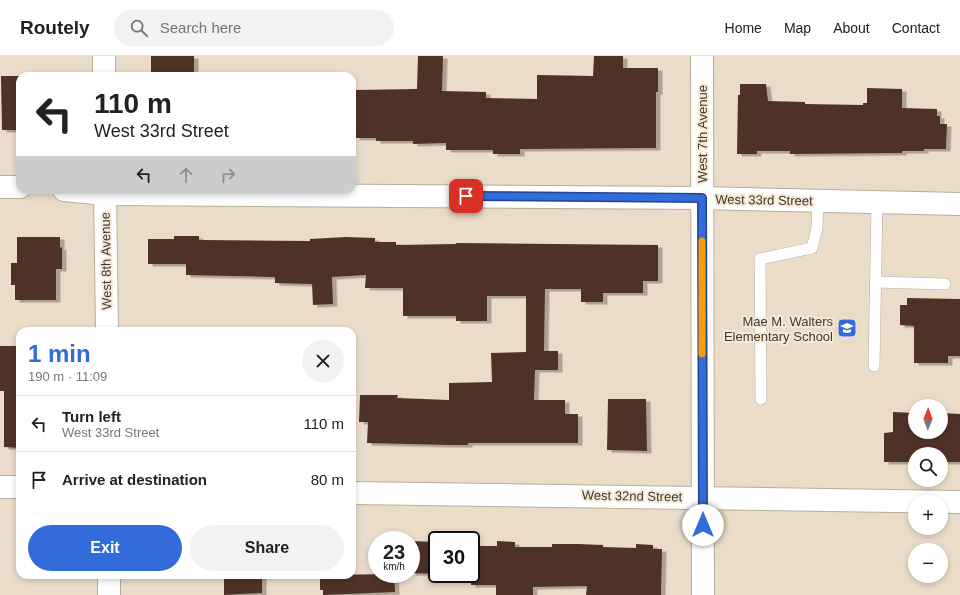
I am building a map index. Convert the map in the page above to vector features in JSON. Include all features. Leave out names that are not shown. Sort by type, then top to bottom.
[{"type":"street","points":[[104,56],[104,72]]},
{"type":"street","name":"West 7th Avenue","points":[[702,56],[703,595]]},
{"type":"street","points":[[0,186],[16,187]]},
{"type":"street","name":"West 8th Avenue","points":[[105,194],[107,327]]},
{"type":"street","name":"West 33rd Street","points":[[304,194],[702,198],[960,204]]},
{"type":"street","points":[[0,486],[16,487]]},
{"type":"street","name":"West 32nd Street","points":[[356,493],[960,502]]},
{"type":"street","points":[[109,579],[109,595]]},
{"type":"lane","points":[[761,399],[760,259],[812,248],[817,228],[818,201]]},
{"type":"lane","points":[[874,366],[877,202]]},
{"type":"lane","points":[[876,282],[945,284]]},
{"type":"building","points":[[151,56],[194,56],[194,72],[151,72]]},
{"type":"building","points":[[418,56],[443,56],[442,91],[486,92],[486,98],[537,99],[537,75],[593,76],[594,56],[623,56],[623,68],[658,68],[658,92],[656,92],[656,148],[520,149],[520,154],[493,154],[493,150],[446,150],[446,143],[413,144],[413,141],[376,141],[376,138],[356,138],[356,90],[417,89]]},
{"type":"building","points":[[1,76],[16,76],[16,130],[2,130]]},
{"type":"building","points":[[740,84],[766,84],[768,101],[805,102],[805,104],[863,105],[863,103],[867,103],[867,88],[902,89],[902,108],[937,109],[937,116],[940,116],[940,124],[947,124],[946,149],[902,151],[902,153],[790,154],[790,151],[757,151],[757,154],[737,154],[738,95],[740,95]]},
{"type":"building","points":[[174,236],[199,236],[199,240],[310,241],[310,239],[346,237],[375,238],[375,242],[396,242],[396,245],[456,243],[658,245],[658,281],[643,281],[643,293],[603,293],[603,302],[581,302],[581,289],[545,289],[544,351],[558,351],[558,370],[535,370],[534,400],[565,400],[565,414],[578,414],[578,443],[468,443],[468,445],[450,445],[367,443],[368,422],[359,422],[360,395],[398,395],[397,398],[449,400],[449,383],[492,382],[491,353],[526,352],[526,296],[487,296],[487,321],[456,321],[456,316],[403,316],[403,288],[365,288],[366,275],[332,277],[333,304],[313,305],[312,284],[275,283],[275,277],[186,275],[186,264],[148,264],[148,239],[174,239]]},
{"type":"building","points":[[17,237],[60,237],[60,248],[62,247],[62,269],[56,269],[56,300],[15,300],[15,285],[11,285],[11,263],[17,263]]},
{"type":"building","points":[[907,298],[960,299],[960,356],[948,356],[948,363],[914,363],[914,326],[900,325],[900,305],[907,305]]},
{"type":"building","points":[[0,346],[16,346],[16,448],[4,447],[4,391],[0,391]]},
{"type":"building","points":[[608,399],[646,399],[647,451],[607,450]]},
{"type":"building","points":[[893,412],[908,413],[908,439],[948,439],[948,413],[960,414],[960,462],[948,462],[948,447],[908,447],[908,462],[884,462],[884,433],[893,432]]},
{"type":"building","points":[[420,541],[428,542],[428,574],[420,573]]},
{"type":"building","points":[[497,541],[515,542],[515,547],[552,547],[552,544],[578,544],[603,545],[603,547],[636,548],[636,544],[653,545],[653,549],[662,549],[661,595],[586,595],[587,586],[533,587],[533,595],[496,595],[496,585],[471,585],[471,583],[480,583],[480,546],[497,546]]},
{"type":"building","points":[[368,574],[368,583],[394,583],[395,592],[323,595],[323,590],[320,590],[320,579],[356,579],[356,575]]},
{"type":"building","points":[[224,579],[262,579],[262,593],[224,595]]},
{"type":"slow traffic","points":[[702,241],[702,354]]},
{"type":"place","name":"Mae M. Walters Elementary School","points":[[847,328]]},
{"type":"route","points":[[466,196],[702,198],[703,525]]}]
